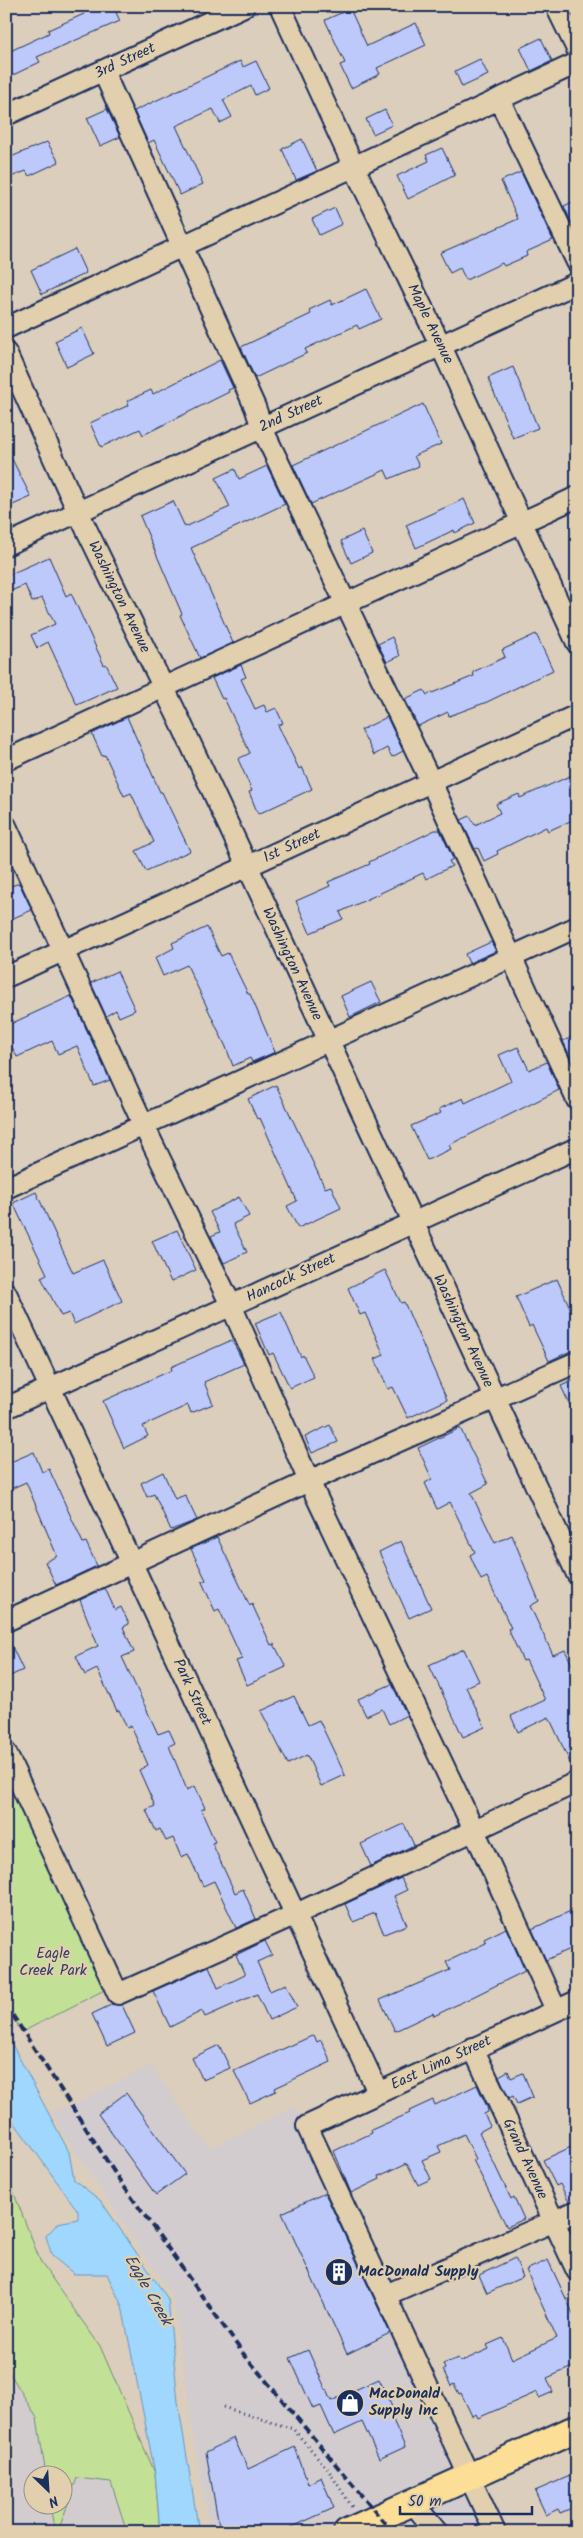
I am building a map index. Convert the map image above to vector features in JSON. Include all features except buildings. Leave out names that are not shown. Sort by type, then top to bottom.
[{"type":"main road","points":[[355,2528],[577,2428]]},
{"type":"street","name":"3rd Street","points":[[6,115],[244,6]]},
{"type":"street","name":"Maple Avenue","points":[[280,6],[353,165],[440,344],[577,643]]},
{"type":"street","points":[[556,6],[577,49]]},
{"type":"street","points":[[6,328],[353,165],[577,63]]},
{"type":"street","points":[[103,71],[255,408],[262,428],[431,782],[577,1100]]},
{"type":"street","points":[[499,98],[577,262]]},
{"type":"street","name":"2nd Street","points":[[6,545],[440,344],[577,283]]},
{"type":"street","name":"Washington Avenue","points":[[6,353],[78,512],[163,687],[577,1574]]},
{"type":"street","points":[[6,760],[577,497]]},
{"type":"street","name":"1st Street","points":[[6,977],[577,715]]},
{"type":"street","points":[[6,826],[63,951],[74,968],[144,1124],[232,1305],[309,1481],[474,1830],[556,2010]]},
{"type":"street","points":[[6,1188],[577,927]]},
{"type":"street","name":"Hancock Street","points":[[6,1408],[577,1148]]},
{"type":"street","name":"Park Street","points":[[6,1292],[294,1915],[378,2092]]},
{"type":"street","points":[[6,1621],[309,1481],[577,1362]]},
{"type":"street","points":[[6,1753],[118,1994],[294,1915],[577,1782]]},
{"type":"street","name":"East Lima Street","points":[[386,2296],[306,2126],[577,2001]]},
{"type":"street","name":"Grand Avenue","points":[[473,2048],[577,2271]]},
{"type":"street","points":[[494,2532],[386,2296],[577,2210]]},
{"type":"street","points":[[412,2502],[437,2532]]},
{"type":"path","points":[[223,2408],[293,2429],[327,2468],[355,2528]]},
{"type":"shaded area","points":[[151,2065],[209,2149],[294,2107],[307,2126],[495,2532],[211,2532],[192,2428],[173,2297],[50,2113],[71,2106]]},
{"type":"shaded area","points":[[8,2368],[111,2482],[127,2532],[6,2532],[6,2369]]},
{"type":"green space","name":"Eagle Creek Park","points":[[6,1751],[114,1985],[22,2032],[6,2005]]},
{"type":"green space","points":[[6,2173],[41,2263],[100,2346],[155,2473],[160,2532],[127,2532],[111,2482],[77,2478],[72,2492],[72,2466],[45,2466],[37,2418],[6,2367]]},
{"type":"green space","points":[[52,2516],[64,2516],[58,2532],[55,2532]]},
{"type":"water","name":"Eagle Creek","points":[[6,2033],[69,2152],[74,2180],[101,2201],[168,2299],[178,2402],[199,2532],[160,2532],[155,2473],[122,2306],[107,2274],[74,2274],[52,2256],[46,2236],[58,2223],[78,2219],[78,2211],[6,2111]]},
{"type":"railway","points":[[6,2005],[120,2181],[242,2352],[392,2532]]},
{"type":"place","name":"MacDonald Supply","points":[[339,2272]]},
{"type":"place","name":"MacDonald Supply Inc","points":[[350,2403]]}]
